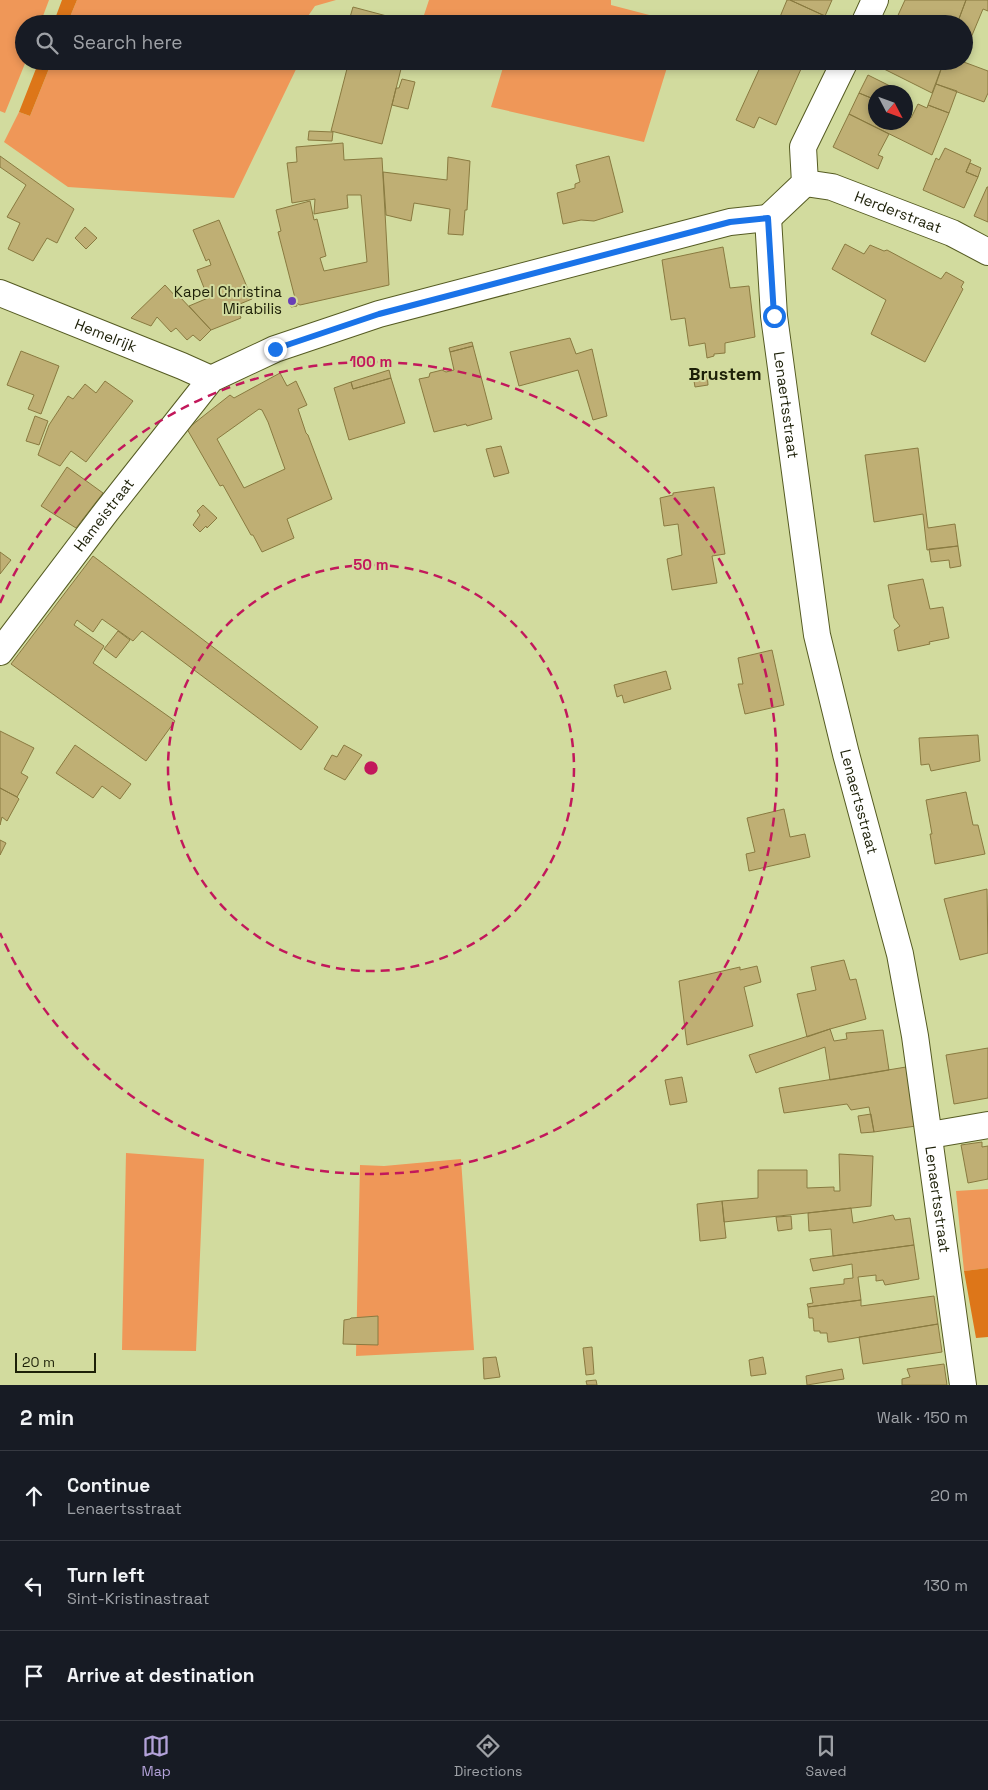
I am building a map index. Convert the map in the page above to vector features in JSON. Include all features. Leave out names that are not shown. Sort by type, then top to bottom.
[{"type":"street","points":[[868,15],[875,0]]},
{"type":"street","points":[[211,379],[275,349],[379,314],[730,222],[768,218],[804,183],[803,147],[841,70]]},
{"type":"street","name":"Herderstraat","points":[[804,183],[832,187],[952,233],[988,252]]},
{"type":"street","name":"Lenaertsstraat","points":[[768,218],[774,316],[817,635],[846,754],[900,954],[930,1135],[963,1385]]},
{"type":"street","name":"Hemelrijk","points":[[0,293],[211,379]]},
{"type":"street","name":"Hameistraat","points":[[0,652],[106,512],[211,379]]},
{"type":"street","points":[[930,1135],[988,1125]]},
{"type":"shaded area","points":[[0,0],[49,0],[43,15],[15,15],[15,70],[22,70],[5,113],[0,111]]},
{"type":"shaded area","points":[[62,0],[77,0],[71,15],[56,15]]},
{"type":"shaded area","points":[[77,0],[336,0],[315,6],[309,15],[71,15]]},
{"type":"shaded area","points":[[429,0],[611,0],[611,5],[649,15],[424,15]]},
{"type":"shaded area","points":[[35,70],[48,70],[30,116],[19,112]]},
{"type":"shaded area","points":[[48,70],[296,70],[234,198],[68,187],[4,142],[19,112],[30,116]]},
{"type":"shaded area","points":[[502,70],[666,70],[644,142],[491,107]]},
{"type":"shaded area","points":[[126,1153],[204,1159],[196,1351],[122,1350]]},
{"type":"shaded area","points":[[461,1159],[474,1350],[356,1356],[360,1165],[384,1166]]},
{"type":"shaded area","points":[[988,1189],[988,1268],[964,1271],[956,1191]]},
{"type":"shaded area","points":[[988,1268],[988,1337],[976,1338],[964,1271]]},
{"type":"building","points":[[787,0],[790,0],[823,15],[781,15]]},
{"type":"building","points":[[790,0],[832,0],[825,15]]},
{"type":"building","points":[[905,0],[966,0],[960,15],[898,15]]},
{"type":"building","points":[[966,0],[988,0],[988,11],[983,9],[973,33],[973,15],[960,15]]},
{"type":"building","points":[[353,7],[383,15],[351,15]]},
{"type":"building","points":[[973,65],[988,71],[988,93],[984,102],[936,84],[941,70],[973,70]]},
{"type":"building","points":[[347,70],[401,70],[382,144],[331,131]]},
{"type":"building","points":[[759,70],[801,70],[776,125],[759,117],[754,128],[736,120]]},
{"type":"building","points":[[886,70],[941,70],[932,93]]},
{"type":"building","points":[[868,75],[888,85],[868,85],[868,97],[859,93]]},
{"type":"building","points":[[402,79],[415,82],[408,109],[392,105],[396,88],[399,88]]},
{"type":"building","points":[[936,84],[957,91],[949,113],[928,105]]},
{"type":"building","points":[[859,93],[868,97],[868,123],[849,114]]},
{"type":"building","points":[[918,104],[927,108],[928,105],[949,113],[932,155],[881,130],[913,130],[913,114]]},
{"type":"building","points":[[849,114],[868,124],[868,130],[881,130],[889,134],[878,155],[883,157],[878,169],[833,147]]},
{"type":"building","points":[[309,131],[333,132],[332,141],[308,140]]},
{"type":"building","points":[[343,143],[344,160],[382,158],[389,285],[300,305],[296,303],[278,232],[281,231],[276,210],[310,201],[314,220],[317,219],[326,256],[320,258],[324,271],[367,262],[361,195],[347,195],[348,208],[314,214],[315,199],[292,203],[287,163],[297,162],[296,147]]},
{"type":"building","points":[[945,148],[971,160],[966,172],[978,177],[964,208],[923,190],[936,158],[939,160]]},
{"type":"building","points":[[0,156],[74,209],[57,243],[47,238],[33,261],[8,249],[20,223],[7,217],[26,185],[0,167]]},
{"type":"building","points":[[609,156],[623,212],[594,221],[581,220],[563,224],[557,193],[575,188],[575,184],[580,182],[576,165]]},
{"type":"building","points":[[448,157],[470,161],[467,210],[465,210],[463,235],[448,234],[450,209],[414,203],[411,221],[386,215],[383,172],[447,180]]},
{"type":"building","points":[[970,163],[981,168],[978,177],[966,172]]},
{"type":"building","points":[[988,187],[988,222],[974,216]]},
{"type":"building","points":[[219,220],[252,299],[235,306],[241,318],[211,330],[189,306],[208,298],[197,270],[211,265],[209,259],[206,261],[193,230]]},
{"type":"building","points":[[85,227],[97,238],[86,249],[75,238]]},
{"type":"building","points":[[845,244],[864,254],[870,245],[884,251],[887,250],[941,279],[946,272],[964,282],[961,287],[963,289],[925,362],[871,334],[886,300],[832,269]]},
{"type":"building","points":[[723,247],[730,288],[749,286],[755,337],[725,343],[725,353],[714,354],[714,356],[707,358],[705,343],[689,346],[685,318],[671,320],[662,260]]},
{"type":"building","points":[[165,285],[177,298],[179,296],[211,330],[200,341],[193,335],[187,340],[176,328],[171,332],[157,317],[151,326],[131,318]]},
{"type":"building","name":"Kapel Christina Mirabilis","points":[[295,298],[297,306],[291,307],[288,299]]},
{"type":"building","points":[[570,338],[576,354],[592,349],[607,416],[593,420],[578,370],[519,386],[510,352]]},
{"type":"building","points":[[472,342],[473,346],[450,352],[449,348]]},
{"type":"building","points":[[473,346],[492,419],[434,432],[419,379],[429,377],[430,373],[454,370],[450,352]]},
{"type":"building","points":[[21,351],[59,366],[41,414],[28,409],[34,395],[7,385]]},
{"type":"building","points":[[389,370],[391,378],[353,389],[351,382]]},
{"type":"building","points":[[280,373],[287,386],[296,381],[307,405],[298,409],[332,499],[287,519],[294,538],[262,552],[223,485],[220,486],[187,429],[230,395],[234,398]],"holes":[[[259,409],[262,410],[285,469],[244,488],[217,439]]]},
{"type":"building","points":[[707,373],[708,385],[695,387],[693,375]]},
{"type":"building","points":[[391,378],[405,423],[349,440],[334,388],[351,382],[353,389]]},
{"type":"building","points":[[105,381],[133,401],[86,462],[71,451],[60,466],[38,455],[49,425],[68,396],[73,399],[85,384],[96,393]]},
{"type":"building","points":[[35,416],[48,421],[39,445],[26,441]]},
{"type":"building","points":[[501,446],[509,473],[494,477],[486,449]]},
{"type":"building","points":[[918,448],[928,528],[955,524],[958,546],[927,550],[923,514],[874,522],[865,455]]},
{"type":"building","points":[[67,467],[103,493],[76,528],[41,506]]},
{"type":"building","points":[[714,487],[725,554],[712,556],[717,583],[672,590],[667,559],[682,555],[678,524],[664,526],[660,498],[673,495],[673,493]]},
{"type":"building","points":[[203,505],[217,518],[200,532],[193,525],[200,515],[197,511]]},
{"type":"building","points":[[958,546],[961,566],[950,568],[949,560],[931,562],[929,549]]},
{"type":"building","points":[[0,552],[11,560],[0,574]]},
{"type":"building","points":[[93,556],[318,727],[301,750],[142,631],[133,641],[102,619],[93,632],[77,620],[74,625],[104,646],[93,663],[175,721],[146,761],[11,664]]},
{"type":"building","points":[[923,579],[930,609],[943,607],[949,638],[898,651],[894,630],[900,626],[894,618],[888,585]]},
{"type":"building","points":[[118,631],[130,640],[116,658],[104,649]]},
{"type":"building","points":[[772,650],[784,705],[745,714],[738,684],[743,684],[738,658]]},
{"type":"building","points":[[666,671],[671,689],[624,703],[622,695],[617,697],[614,685]]},
{"type":"building","points":[[0,731],[34,748],[21,773],[28,777],[17,797],[0,788]]},
{"type":"building","points":[[978,735],[980,761],[931,771],[929,764],[921,765],[919,738]]},
{"type":"building","points":[[75,745],[131,784],[120,799],[102,786],[93,798],[56,773]]},
{"type":"building","points":[[344,745],[362,755],[345,780],[324,769],[332,755],[337,757]]},
{"type":"building","points":[[0,788],[19,799],[7,821],[2,817],[0,825]]},
{"type":"building","points":[[966,792],[973,825],[978,825],[985,854],[935,864],[926,800]]},
{"type":"building","points":[[784,809],[790,837],[805,834],[810,857],[749,871],[746,854],[755,852],[747,818]]},
{"type":"building","points":[[0,840],[6,843],[0,855]]},
{"type":"building","points":[[987,889],[988,953],[960,960],[944,899]]},
{"type":"building","points":[[844,960],[850,980],[856,979],[866,1019],[807,1037],[797,994],[816,990],[811,967]]},
{"type":"building","points":[[757,966],[761,982],[744,987],[753,1026],[687,1045],[679,981],[740,967],[740,970]]},
{"type":"building","points":[[830,1029],[834,1041],[847,1039],[846,1033],[883,1030],[889,1070],[830,1080],[825,1047],[756,1073],[749,1055]]},
{"type":"building","points":[[988,1048],[988,1098],[954,1104],[946,1055]]},
{"type":"building","points":[[906,1067],[916,1126],[874,1132],[869,1107],[851,1110],[847,1104],[784,1113],[779,1088]]},
{"type":"building","points":[[682,1077],[687,1102],[670,1105],[665,1080]]},
{"type":"building","points":[[871,1114],[874,1132],[861,1133],[858,1116]]},
{"type":"building","points":[[982,1142],[982,1147],[988,1146],[988,1179],[968,1183],[961,1145]]},
{"type":"building","points":[[839,1154],[873,1156],[871,1206],[724,1222],[722,1201],[758,1198],[758,1170],[807,1170],[807,1188],[834,1187],[834,1191],[840,1191]]},
{"type":"building","points":[[722,1201],[726,1238],[700,1241],[697,1204]]},
{"type":"building","points":[[851,1208],[853,1223],[893,1215],[895,1220],[910,1218],[914,1245],[833,1256],[831,1229],[809,1231],[808,1213]]},
{"type":"building","points":[[791,1216],[792,1229],[778,1231],[776,1217]]},
{"type":"building","points":[[914,1245],[919,1279],[885,1285],[883,1280],[876,1281],[876,1275],[858,1277],[861,1300],[808,1307],[807,1304],[813,1303],[810,1288],[844,1284],[844,1279],[853,1278],[852,1264],[813,1271],[810,1259]]},
{"type":"building","points":[[934,1296],[938,1324],[828,1342],[827,1333],[814,1331],[813,1318],[809,1318],[808,1307],[861,1300],[861,1306]]},
{"type":"building","points":[[378,1316],[378,1345],[343,1344],[344,1320]]},
{"type":"building","points":[[938,1324],[942,1352],[863,1364],[859,1337]]},
{"type":"building","points":[[592,1347],[594,1374],[586,1375],[583,1348]]},
{"type":"building","points":[[496,1357],[500,1377],[484,1379],[483,1358]]},
{"type":"building","points":[[763,1357],[766,1374],[751,1376],[749,1360]]},
{"type":"building","points":[[944,1364],[947,1385],[902,1385],[902,1379],[910,1377],[907,1369]]},
{"type":"building","points":[[842,1369],[844,1379],[807,1385],[806,1376]]},
{"type":"building","points":[[596,1380],[597,1385],[587,1385],[586,1381]]},
{"type":"place","name":"Kapel Christina Mirabilis","points":[[292,301]]},
{"type":"district","name":"Brustem","points":[[725,374]]},
{"type":"route","points":[[275,349],[379,314],[730,222],[768,218],[774,316]]}]
